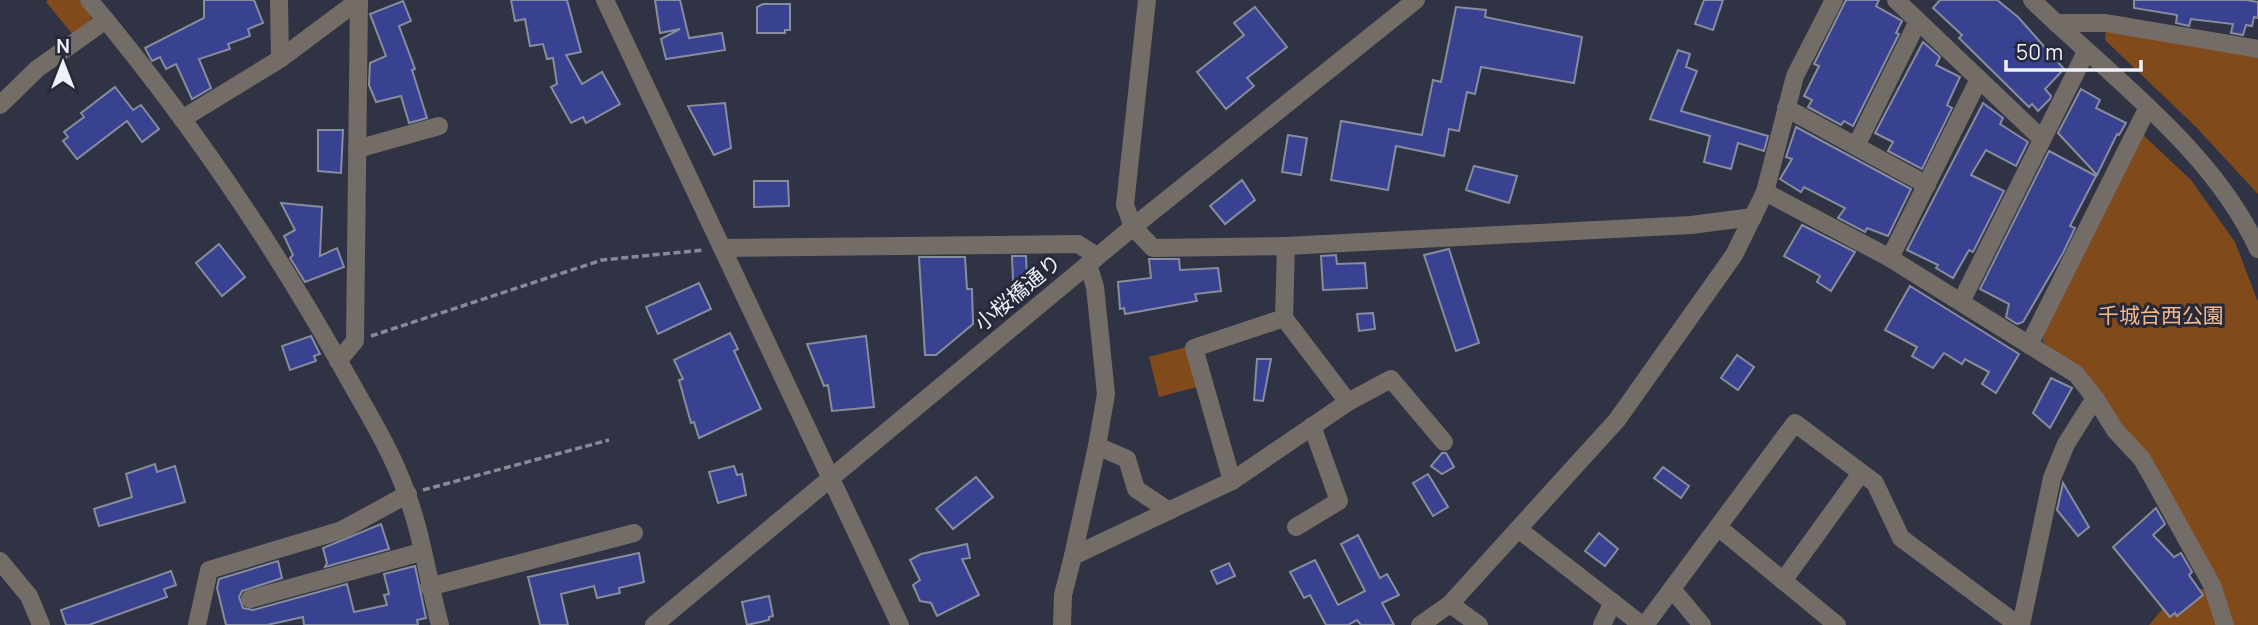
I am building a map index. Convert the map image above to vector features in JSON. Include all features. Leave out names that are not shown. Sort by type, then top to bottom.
[{"type":"street","points":[[89,0],[182,119],[235,193],[338,361],[393,457],[408,494],[440,625]]},
{"type":"street","points":[[279,0],[280,60]]},
{"type":"street","points":[[182,119],[280,60],[359,0]]},
{"type":"street","points":[[338,361],[355,341],[359,0]]},
{"type":"street","points":[[606,0],[900,625]]},
{"type":"street","points":[[1147,0],[1125,205],[1133,227],[1153,248],[1286,246],[1691,225],[1753,217]]},
{"type":"street","name":"小桜橋通り","points":[[654,625],[1133,227],[1416,0]]},
{"type":"street","points":[[1420,625],[1450,604],[1617,420],[1734,256],[1765,192],[1794,76],[1834,0]]},
{"type":"street","points":[[1896,0],[2042,139]]},
{"type":"street","points":[[2032,0],[2216,179],[2253,223],[2258,249]]},
{"type":"street","points":[[0,105],[37,69],[106,20]]},
{"type":"street","points":[[1856,146],[1918,21]]},
{"type":"street","points":[[2056,23],[2106,23],[2258,49]]},
{"type":"street","points":[[1961,302],[2086,52]]},
{"type":"street","points":[[1891,258],[1979,79]]},
{"type":"street","points":[[1786,108],[1927,185]]},
{"type":"street","points":[[2029,345],[2147,109]]},
{"type":"street","points":[[357,149],[439,126]]},
{"type":"street","points":[[1765,192],[1891,258],[2076,374],[2115,430],[2142,459],[2212,586],[2225,625]]},
{"type":"street","points":[[722,248],[1078,244],[1093,260],[1106,394],[1063,595],[1062,625]]},
{"type":"street","points":[[1286,246],[1284,318],[1348,402]]},
{"type":"street","points":[[1232,481],[1194,348],[1284,318]]},
{"type":"street","points":[[1073,556],[1232,481],[1348,402],[1391,379],[1444,442]]},
{"type":"street","points":[[1518,529],[1644,625],[1795,423],[1875,483],[1900,538],[2019,625],[2052,478],[2066,444],[2095,398]]},
{"type":"street","points":[[1296,527],[1339,501],[1312,426]]},
{"type":"street","points":[[1097,446],[1127,459],[1136,489],[1169,511]]},
{"type":"street","points":[[1783,581],[1861,473]]},
{"type":"street","points":[[197,625],[209,570],[342,530],[408,494]]},
{"type":"street","points":[[1718,527],[1836,624]]},
{"type":"street","points":[[429,587],[634,533]]},
{"type":"street","points":[[250,599],[421,552]]},
{"type":"street","points":[[0,561],[29,596],[41,625]]},
{"type":"street","points":[[1672,589],[1702,625]]},
{"type":"street","points":[[1602,625],[1613,602]]},
{"type":"street","points":[[1450,604],[1479,625]]},
{"type":"path","points":[[355,341],[602,260],[722,248]]},
{"type":"path","points":[[408,494],[609,440]]},
{"type":"green space","points":[[79,0],[91,15],[91,24],[74,36],[46,2]]},
{"type":"green space","points":[[2106,29],[2258,55],[2258,194],[2195,126],[2105,40]]},
{"type":"green space","name":"千城台西公園","points":[[2143,135],[2191,180],[2235,242],[2258,302],[2258,625],[2149,625],[2181,587],[2221,591],[2092,382],[2043,342],[2043,332]]},
{"type":"green space","points":[[1186,347],[1197,387],[1159,397],[1149,357]]},
{"type":"building","points":[[204,0],[254,0],[263,23],[248,29],[250,36],[228,44],[230,49],[199,59],[211,88],[192,99],[176,64],[166,69],[160,57],[152,61],[145,48],[204,18]]},
{"type":"building","points":[[511,0],[567,0],[581,52],[566,55],[582,84],[602,72],[620,104],[586,123],[583,117],[571,123],[551,87],[557,84],[553,58],[547,59],[543,44],[530,46],[525,19],[515,21]]},
{"type":"building","points":[[655,0],[680,0],[689,38],[722,33],[725,50],[666,59],[661,39],[680,29],[660,33]]},
{"type":"building","points":[[1704,0],[1723,0],[1713,30],[1695,24]]},
{"type":"building","points":[[1846,0],[1879,0],[1876,6],[1902,21],[1896,33],[1899,34],[1853,126],[1844,121],[1841,125],[1808,107],[1812,100],[1804,96],[1819,66],[1814,64]]},
{"type":"building","points":[[1940,0],[1997,0],[2018,17],[2064,69],[2045,89],[2051,96],[2038,111],[2032,104],[2029,107],[1959,38],[1962,35],[1933,8]]},
{"type":"building","points":[[2134,0],[2246,0],[2258,2],[2258,18],[2254,17],[2252,26],[2246,25],[2243,35],[2231,33],[2233,24],[2191,19],[2189,26],[2176,23],[2177,15],[2134,8]]},
{"type":"building","points":[[403,1],[411,21],[399,26],[415,69],[412,70],[427,118],[409,123],[401,96],[376,102],[369,85],[370,63],[386,56],[370,14]]},
{"type":"building","points":[[763,4],[790,4],[790,30],[785,30],[785,33],[757,33],[757,7]]},
{"type":"building","points":[[1255,7],[1287,47],[1247,78],[1254,86],[1226,109],[1197,72],[1244,35],[1234,23]]},
{"type":"building","points":[[1456,7],[1486,10],[1485,17],[1582,37],[1574,83],[1481,67],[1475,94],[1467,92],[1459,131],[1449,129],[1444,156],[1396,146],[1388,190],[1331,180],[1341,121],[1422,135],[1433,80],[1441,82]]},
{"type":"building","points":[[1923,42],[1940,57],[1936,65],[1960,77],[1947,105],[1952,108],[1922,169],[1888,151],[1893,142],[1875,133]]},
{"type":"building","points":[[1678,50],[1690,54],[1686,67],[1697,71],[1681,111],[1768,136],[1764,151],[1738,143],[1731,169],[1704,162],[1710,136],[1650,119]]},
{"type":"building","points":[[115,87],[133,110],[141,105],[159,129],[142,142],[127,121],[77,159],[63,141],[68,137],[64,132],[84,117],[81,113]]},
{"type":"building","points":[[2081,89],[2100,100],[2096,108],[2126,123],[2119,135],[2117,134],[2097,175],[2058,133]]},
{"type":"building","points":[[725,103],[731,148],[714,155],[688,106]]},
{"type":"building","points":[[1983,103],[2003,118],[2000,124],[2028,142],[2016,166],[1986,150],[1971,175],[2004,191],[1973,252],[1969,250],[1953,278],[1936,268],[1938,265],[1907,250]]},
{"type":"building","points":[[1796,127],[1911,189],[1888,236],[1867,228],[1865,232],[1838,218],[1845,208],[1804,187],[1801,192],[1780,179],[1792,159],[1786,157]]},
{"type":"building","points":[[318,130],[343,130],[341,173],[318,171]]},
{"type":"building","points":[[1288,135],[1307,138],[1301,175],[1282,172]]},
{"type":"building","points":[[2049,151],[2096,176],[2070,226],[2075,228],[2063,253],[2023,322],[2017,324],[2006,317],[2009,304],[1980,289]]},
{"type":"building","points":[[1474,166],[1517,176],[1509,203],[1466,190]]},
{"type":"building","points":[[1242,180],[1255,200],[1225,224],[1210,206]]},
{"type":"building","points":[[754,181],[788,181],[789,206],[754,207]]},
{"type":"building","points":[[281,203],[322,207],[320,256],[337,248],[344,267],[305,282],[290,258],[293,255],[284,236],[295,230]]},
{"type":"building","points":[[1802,225],[1855,252],[1831,291],[1817,282],[1820,276],[1784,256]]},
{"type":"building","points":[[219,244],[245,277],[222,296],[196,263]]},
{"type":"building","points":[[1449,249],[1479,343],[1456,351],[1424,255]]},
{"type":"building","points":[[1336,255],[1337,264],[1365,263],[1367,288],[1323,290],[1321,256]]},
{"type":"building","points":[[1012,256],[1026,256],[1027,280],[1013,280]]},
{"type":"building","points":[[919,257],[965,257],[967,289],[972,289],[973,324],[936,355],[925,355]]},
{"type":"building","points":[[1149,259],[1179,259],[1180,270],[1218,268],[1221,291],[1195,294],[1197,301],[1125,314],[1124,308],[1120,309],[1118,282],[1151,278]]},
{"type":"building","points":[[699,283],[711,309],[658,334],[646,307]]},
{"type":"building","points":[[1910,286],[2019,354],[1996,393],[1982,384],[1989,372],[1965,359],[1962,364],[1944,353],[1933,368],[1912,356],[1917,347],[1885,330]]},
{"type":"building","points":[[1373,313],[1375,329],[1359,331],[1357,314]]},
{"type":"building","points":[[730,333],[738,349],[734,351],[761,409],[699,438],[694,422],[691,423],[679,380],[683,379],[674,360]]},
{"type":"building","points":[[311,336],[320,354],[314,356],[316,361],[290,370],[282,346]]},
{"type":"building","points":[[866,336],[874,407],[832,411],[828,385],[824,386],[807,344]]},
{"type":"building","points":[[1737,355],[1754,367],[1738,390],[1721,378]]},
{"type":"building","points":[[1257,359],[1271,359],[1263,401],[1254,400]]},
{"type":"building","points":[[2051,378],[2072,388],[2050,428],[2033,413]]},
{"type":"building","points":[[1442,453],[1446,453],[1454,467],[1442,474],[1431,466]]},
{"type":"building","points":[[155,464],[157,472],[175,466],[185,502],[99,526],[94,509],[132,497],[126,474]]},
{"type":"building","points":[[734,466],[737,475],[742,474],[746,495],[718,503],[709,472]]},
{"type":"building","points":[[1663,467],[1689,486],[1681,498],[1654,478]]},
{"type":"building","points":[[1428,474],[1448,507],[1433,516],[1413,483]]},
{"type":"building","points":[[976,477],[993,497],[953,529],[936,509]]},
{"type":"building","points":[[2063,483],[2089,527],[2078,536],[2057,510]]},
{"type":"building","points":[[2156,508],[2165,524],[2153,535],[2174,557],[2181,553],[2192,572],[2189,575],[2203,595],[2177,616],[2175,613],[2170,617],[2113,547]]},
{"type":"building","points":[[381,524],[389,549],[325,567],[327,563],[323,548]]},
{"type":"building","points":[[1599,533],[1618,549],[1605,566],[1585,551]]},
{"type":"building","points":[[1358,535],[1380,578],[1387,574],[1399,595],[1382,603],[1394,625],[1361,625],[1357,620],[1348,625],[1326,625],[1310,595],[1304,598],[1290,572],[1315,560],[1338,605],[1365,591],[1341,544]]},
{"type":"building","points":[[967,544],[970,558],[962,559],[979,595],[937,616],[931,603],[920,601],[913,585],[920,580],[910,560],[921,554]]},
{"type":"building","points":[[639,553],[644,582],[619,588],[620,593],[597,598],[594,586],[561,594],[568,625],[540,625],[528,577]]},
{"type":"building","points":[[278,561],[282,578],[242,591],[239,597],[243,608],[253,610],[347,584],[354,612],[387,605],[384,595],[389,594],[384,574],[415,566],[426,618],[417,620],[418,625],[304,625],[303,617],[267,625],[226,625],[217,588],[219,579]]},
{"type":"building","points":[[1229,563],[1235,576],[1217,584],[1211,571]]},
{"type":"building","points":[[171,571],[176,585],[164,589],[167,597],[89,625],[66,625],[61,610]]},
{"type":"building","points":[[769,596],[773,616],[769,617],[769,620],[747,625],[742,602]]}]
